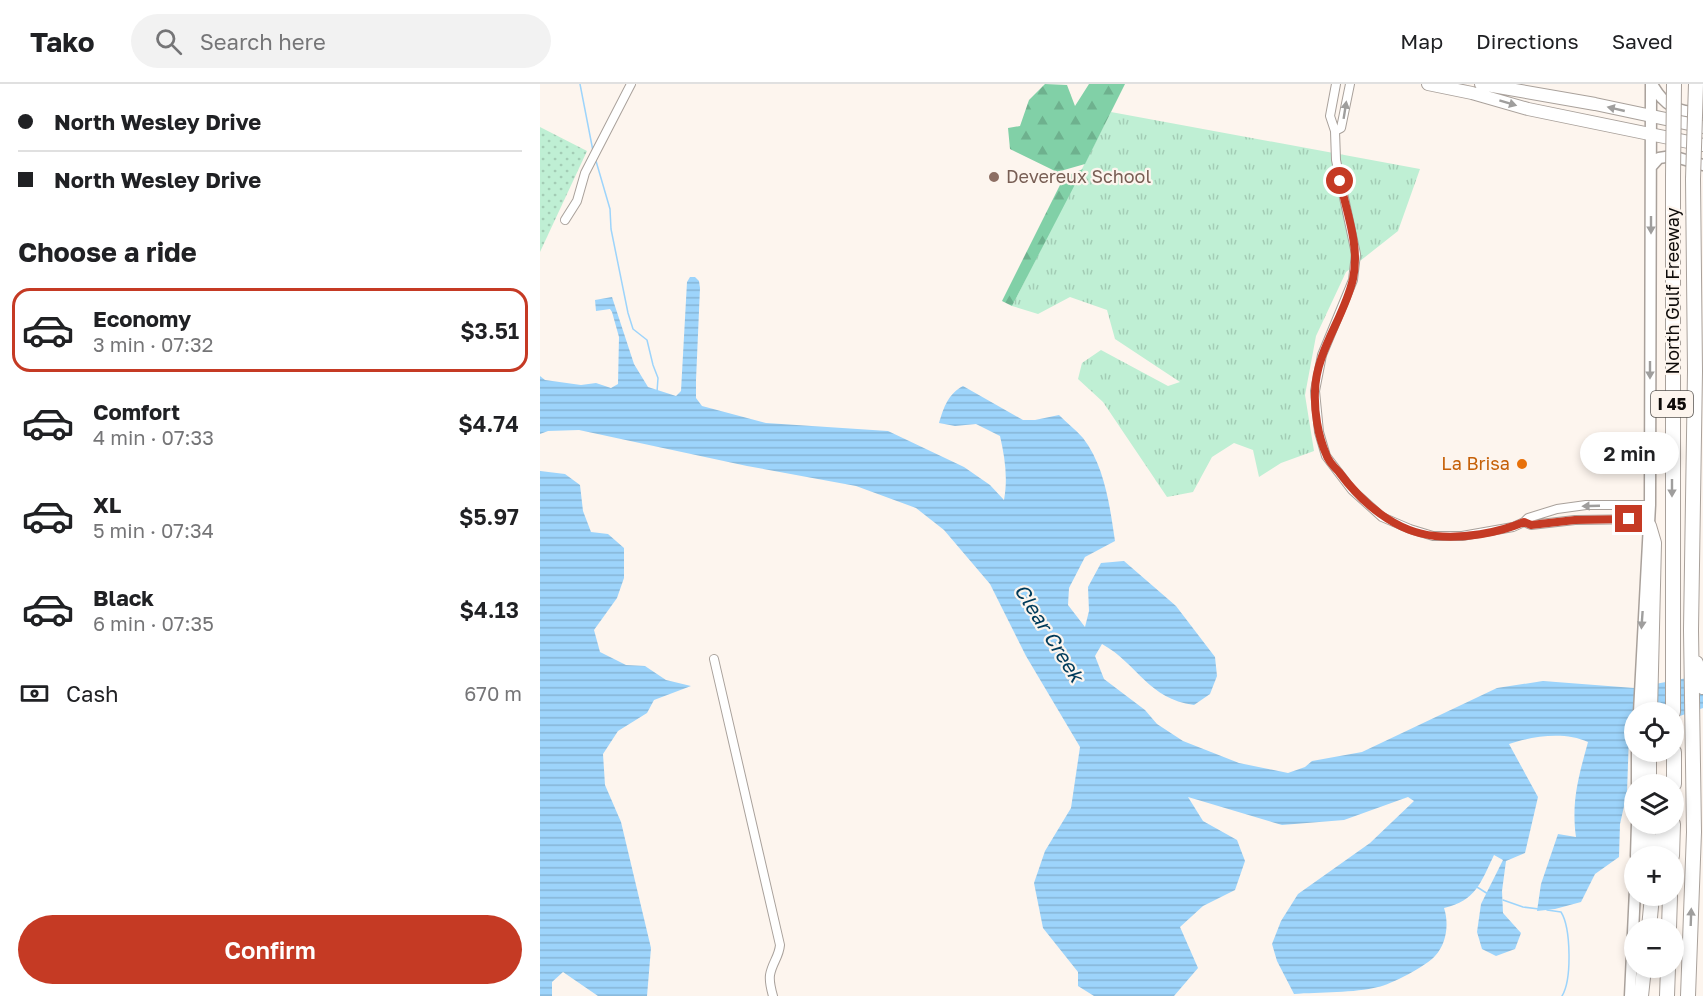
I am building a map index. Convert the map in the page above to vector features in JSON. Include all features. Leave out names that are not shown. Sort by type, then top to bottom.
[{"type":"highway","name":"North Gulf Freeway","points":[[1673,702],[1674,84]]},
{"type":"highway","name":"I 45","points":[[1696,84],[1699,128]]},
{"type":"highway","name":"North Gulf Freeway","points":[[1688,996],[1694,832],[1691,645],[1695,371],[1693,179],[1699,128]]},
{"type":"highway","points":[[1649,523],[1654,543],[1650,702]]},
{"type":"highway","points":[[1691,645],[1703,687]]},
{"type":"highway","points":[[1641,996],[1644,978]]},
{"type":"highway","points":[[1646,978],[1647,996]]},
{"type":"highway","points":[[1667,996],[1668,978]]},
{"type":"main road","points":[[1428,84],[1472,93],[1528,110],[1703,145]]},
{"type":"main road","points":[[1481,84],[1595,104],[1699,128]]},
{"type":"main road","points":[[1652,84],[1666,104],[1703,112]]},
{"type":"main road","points":[[1639,702],[1650,505],[1652,84]]},
{"type":"main road","points":[[1651,166],[1659,158],[1672,156],[1703,165]]},
{"type":"main road","points":[[1630,996],[1634,906]]},
{"type":"street","points":[[565,220],[577,201],[585,173],[631,84]]},
{"type":"street","points":[[1335,84],[1330,116],[1335,131],[1336,160],[1356,254],[1353,280],[1322,355],[1315,391],[1319,432],[1326,456],[1352,490],[1382,517],[1433,536],[1462,536],[1513,527],[1528,518],[1586,505],[1650,505]]},
{"type":"street","points":[[1335,131],[1341,128],[1350,84]]},
{"type":"street","points":[[1524,522],[1531,525],[1575,520],[1649,523]]},
{"type":"street","points":[[714,659],[780,945],[779,955],[769,978],[772,996]]},
{"type":"green space","points":[[1045,84],[1067,85],[1075,106],[1089,84],[1125,84],[1085,164],[1057,172],[1010,149],[1008,128],[1020,126],[1029,100]]},
{"type":"green space","points":[[1111,112],[1420,169],[1398,231],[1346,272],[1316,336],[1305,395],[1314,451],[1281,463],[1259,477],[1253,450],[1234,443],[1212,457],[1193,492],[1167,497],[1103,402],[1078,379],[1082,363],[1101,350],[1168,386],[1180,382],[1115,339],[1107,310],[1070,297],[1038,314],[1012,306]]},
{"type":"green space","points":[[540,127],[587,151],[540,252]]},
{"type":"green space","points":[[1083,169],[1012,306],[1002,301],[1064,177]]},
{"type":"water","name":"Clear Creek","points":[[690,277],[695,277],[699,281],[700,288],[696,398],[702,406],[766,423],[888,431],[964,467],[990,485],[1004,500],[1005,468],[1000,436],[976,424],[955,426],[939,423],[950,397],[963,386],[1023,420],[1059,415],[1083,438],[1097,461],[1108,501],[1115,541],[1085,557],[1069,588],[1068,605],[1085,627],[1089,611],[1088,587],[1101,563],[1124,561],[1176,606],[1215,657],[1217,676],[1210,694],[1194,705],[1165,696],[1102,644],[1095,656],[1104,679],[1145,710],[1157,724],[1183,741],[1239,763],[1288,773],[1305,767],[1312,761],[1362,752],[1497,688],[1543,681],[1634,688],[1703,675],[1703,708],[1684,715],[1684,702],[1624,702],[1624,762],[1628,762],[1628,774],[1624,774],[1624,806],[1620,824],[1619,857],[1595,874],[1581,902],[1555,909],[1537,911],[1541,884],[1558,834],[1576,837],[1575,800],[1588,742],[1569,737],[1548,736],[1509,744],[1538,797],[1525,853],[1506,861],[1502,891],[1503,913],[1521,933],[1515,949],[1496,956],[1482,949],[1477,932],[1481,904],[1503,860],[1494,855],[1476,889],[1463,901],[1444,908],[1446,933],[1435,956],[1399,979],[1369,989],[1294,994],[1277,961],[1272,944],[1281,921],[1298,894],[1370,843],[1414,801],[1408,797],[1344,820],[1282,825],[1188,797],[1203,821],[1237,840],[1245,861],[1235,890],[1203,906],[1180,927],[1198,968],[1174,996],[1094,996],[1078,986],[1078,972],[1043,928],[1034,883],[1045,851],[1071,808],[1080,747],[1026,656],[990,584],[944,530],[916,508],[856,486],[747,466],[579,430],[548,431],[540,434],[540,376],[545,380],[581,385],[596,383],[611,388],[618,384],[619,337],[612,312],[610,309],[596,311],[595,300],[612,297],[634,364],[648,387],[676,396],[681,391],[687,282]]},
{"type":"water","points":[[540,471],[565,474],[580,485],[583,511],[591,532],[608,534],[624,548],[624,578],[617,598],[594,630],[600,652],[626,665],[645,666],[666,680],[691,686],[654,700],[647,713],[618,731],[603,754],[605,785],[621,822],[651,948],[647,996],[598,996],[563,972],[552,982],[552,996],[540,996]]},
{"type":"waterway","points":[[580,84],[593,151]]},
{"type":"waterway","points":[[596,161],[610,209],[611,229],[628,313],[633,329],[647,340],[658,378],[657,392]]},
{"type":"waterway","points":[[1477,887],[1488,894]]},
{"type":"waterway","points":[[1503,900],[1523,907],[1539,909]]},
{"type":"waterway","points":[[1547,910],[1561,912],[1567,930],[1569,967],[1562,996]]},
{"type":"place","name":"Devereux School","points":[[994,177]]},
{"type":"place","name":"La Brisa","points":[[1522,464]]},
{"type":"route","points":[[1340,181],[1356,254],[1353,280],[1322,355],[1315,391],[1319,432],[1326,456],[1352,490],[1382,517],[1433,536],[1462,536],[1513,527],[1524,522],[1531,525],[1575,520],[1629,519]]}]
